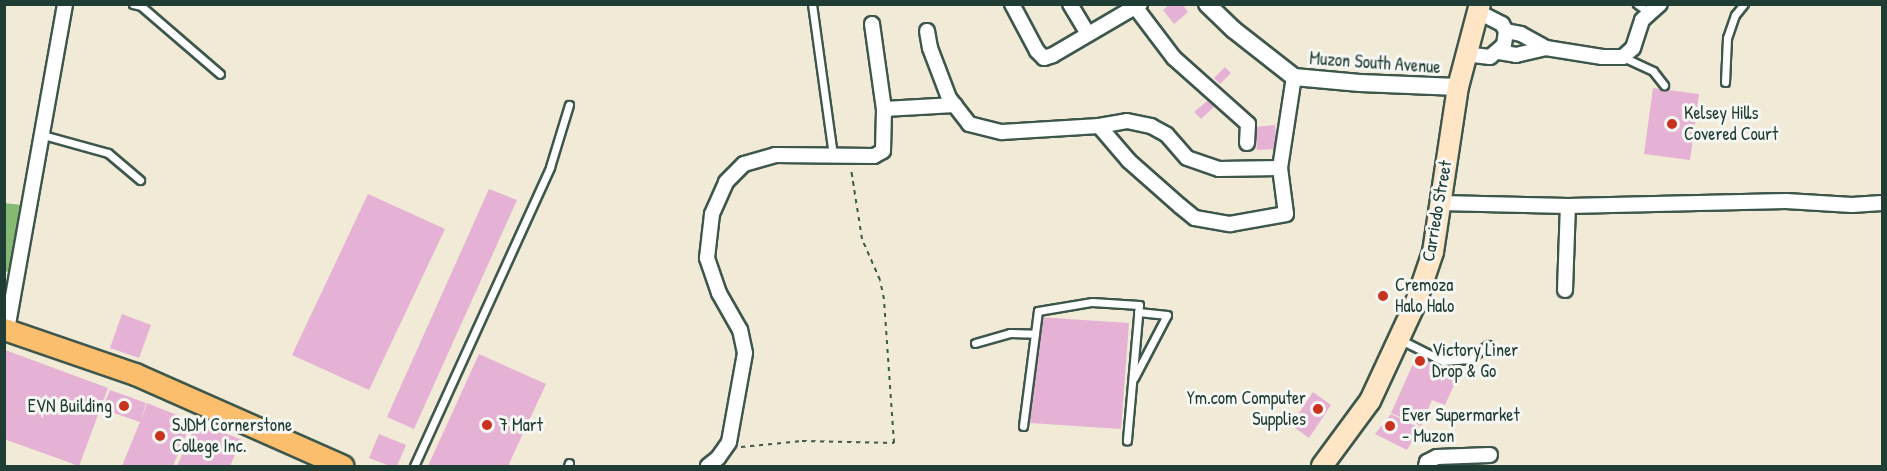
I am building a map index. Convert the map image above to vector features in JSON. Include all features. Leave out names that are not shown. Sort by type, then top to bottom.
[{"type":"main road","name":"Carriedo Street","points":[[1322,466],[1370,400],[1416,302],[1433,252],[1458,87],[1479,8]]},
{"type":"main road","points":[[6,329],[135,374],[343,466]]},
{"type":"street","points":[[6,329],[65,4]]},
{"type":"street","points":[[1012,4],[1037,51],[1044,58],[1053,55],[1136,6],[1174,58],[1248,124],[1247,143]]},
{"type":"street","points":[[1070,4],[1088,34]]},
{"type":"street","name":"Muzon South Avenue","points":[[1207,4],[1234,30],[1294,77],[1360,83],[1458,87]]},
{"type":"street","points":[[1506,31],[1521,34],[1546,48],[1602,57],[1623,57],[1633,48],[1649,7]]},
{"type":"street","points":[[1465,54],[1490,57],[1500,52],[1504,45],[1506,31],[1502,24],[1479,8]]},
{"type":"street","points":[[708,466],[729,442],[745,353],[740,330],[719,293],[707,258],[712,214],[726,182],[744,164],[774,155],[874,156],[883,151],[884,108],[873,24]]},
{"type":"street","points":[[927,31],[949,98],[969,124],[1002,132],[1099,126],[1127,121],[1151,126],[1167,135],[1187,158],[1219,169],[1280,168]]},
{"type":"street","points":[[1500,52],[1516,55],[1546,48]]},
{"type":"street","points":[[1099,126],[1129,161],[1195,218],[1230,224],[1287,214],[1280,168],[1294,77]]},
{"type":"street","points":[[884,108],[954,105]]},
{"type":"street","points":[[1440,203],[1568,206],[1786,201],[1852,206],[1882,202]]},
{"type":"street","points":[[1565,290],[1568,206]]},
{"type":"street","points":[[1426,466],[1426,462],[1437,457],[1490,455]]},
{"type":"lane","points":[[134,4],[141,6],[220,74]]},
{"type":"lane","points":[[812,4],[833,155]]},
{"type":"lane","points":[[1725,82],[1727,38],[1735,15],[1744,4]]},
{"type":"lane","points":[[1623,57],[1653,71],[1664,85]]},
{"type":"lane","points":[[414,466],[550,167],[569,105]]},
{"type":"lane","points":[[43,135],[108,153],[140,180]]},
{"type":"lane","points":[[1023,426],[1038,310],[1092,302],[1139,305],[1127,440]]},
{"type":"lane","points":[[1132,383],[1167,315],[1138,312]]},
{"type":"lane","points":[[975,343],[1010,333],[1035,334]]},
{"type":"lane","points":[[1399,338],[1443,360],[1470,359],[1488,345]]},
{"type":"path","points":[[724,448],[802,441],[894,443],[884,299],[880,280],[862,239],[850,154]]},
{"type":"green space","points":[[4,203],[22,205],[12,271],[5,272]]},
{"type":"building","points":[[1170,4],[1182,4],[1188,12],[1174,24],[1163,10]]},
{"type":"building","points":[[1225,67],[1231,73],[1220,84],[1214,78]]},
{"type":"building","name":"Kelsey Hills Covered Court","points":[[1653,88],[1699,94],[1690,160],[1644,154]]},
{"type":"building","points":[[1212,97],[1218,103],[1201,119],[1194,112]]},
{"type":"building","points":[[1275,125],[1277,149],[1257,150],[1255,127]]},
{"type":"building","points":[[489,189],[517,200],[414,429],[387,417]]},
{"type":"building","points":[[368,194],[445,229],[369,390],[292,355]]},
{"type":"building","points":[[122,314],[151,325],[139,358],[110,348]]},
{"type":"building","points":[[1038,317],[1129,323],[1121,429],[1030,423]]},
{"type":"building","points":[[5,350],[108,388],[79,466],[4,439]]},
{"type":"building","points":[[1418,353],[1460,372],[1445,405],[1432,400],[1421,426],[1391,413]]},
{"type":"building","name":"7 Mart","points":[[479,354],[546,384],[508,466],[428,466]]},
{"type":"building","points":[[110,390],[146,403],[141,420],[147,403],[192,421],[173,466],[122,466],[140,422],[102,409]]},
{"type":"building","points":[[1313,392],[1331,405],[1309,438],[1291,425]]},
{"type":"building","points":[[1391,414],[1420,428],[1407,450],[1375,434]]},
{"type":"building","points":[[197,421],[242,440],[230,466],[177,466]]},
{"type":"building","points":[[379,434],[406,445],[397,466],[390,466],[369,458]]},
{"type":"place","name":"Kelsey Hills Covered Court","points":[[1672,124]]},
{"type":"place","name":"Cremoza Halo Halo","points":[[1383,296]]},
{"type":"place","name":"Victory Liner Drop & Go","points":[[1420,361]]},
{"type":"place","name":"EVN Building","points":[[124,406]]},
{"type":"place","name":"Ym.com Computer Supplies","points":[[1318,409]]},
{"type":"place","name":"7 Mart","points":[[487,425]]},
{"type":"place","name":"Ever Supermarket - Muzon","points":[[1390,426]]},
{"type":"place","name":"SJDM Cornerstone College Inc.","points":[[160,436]]}]
